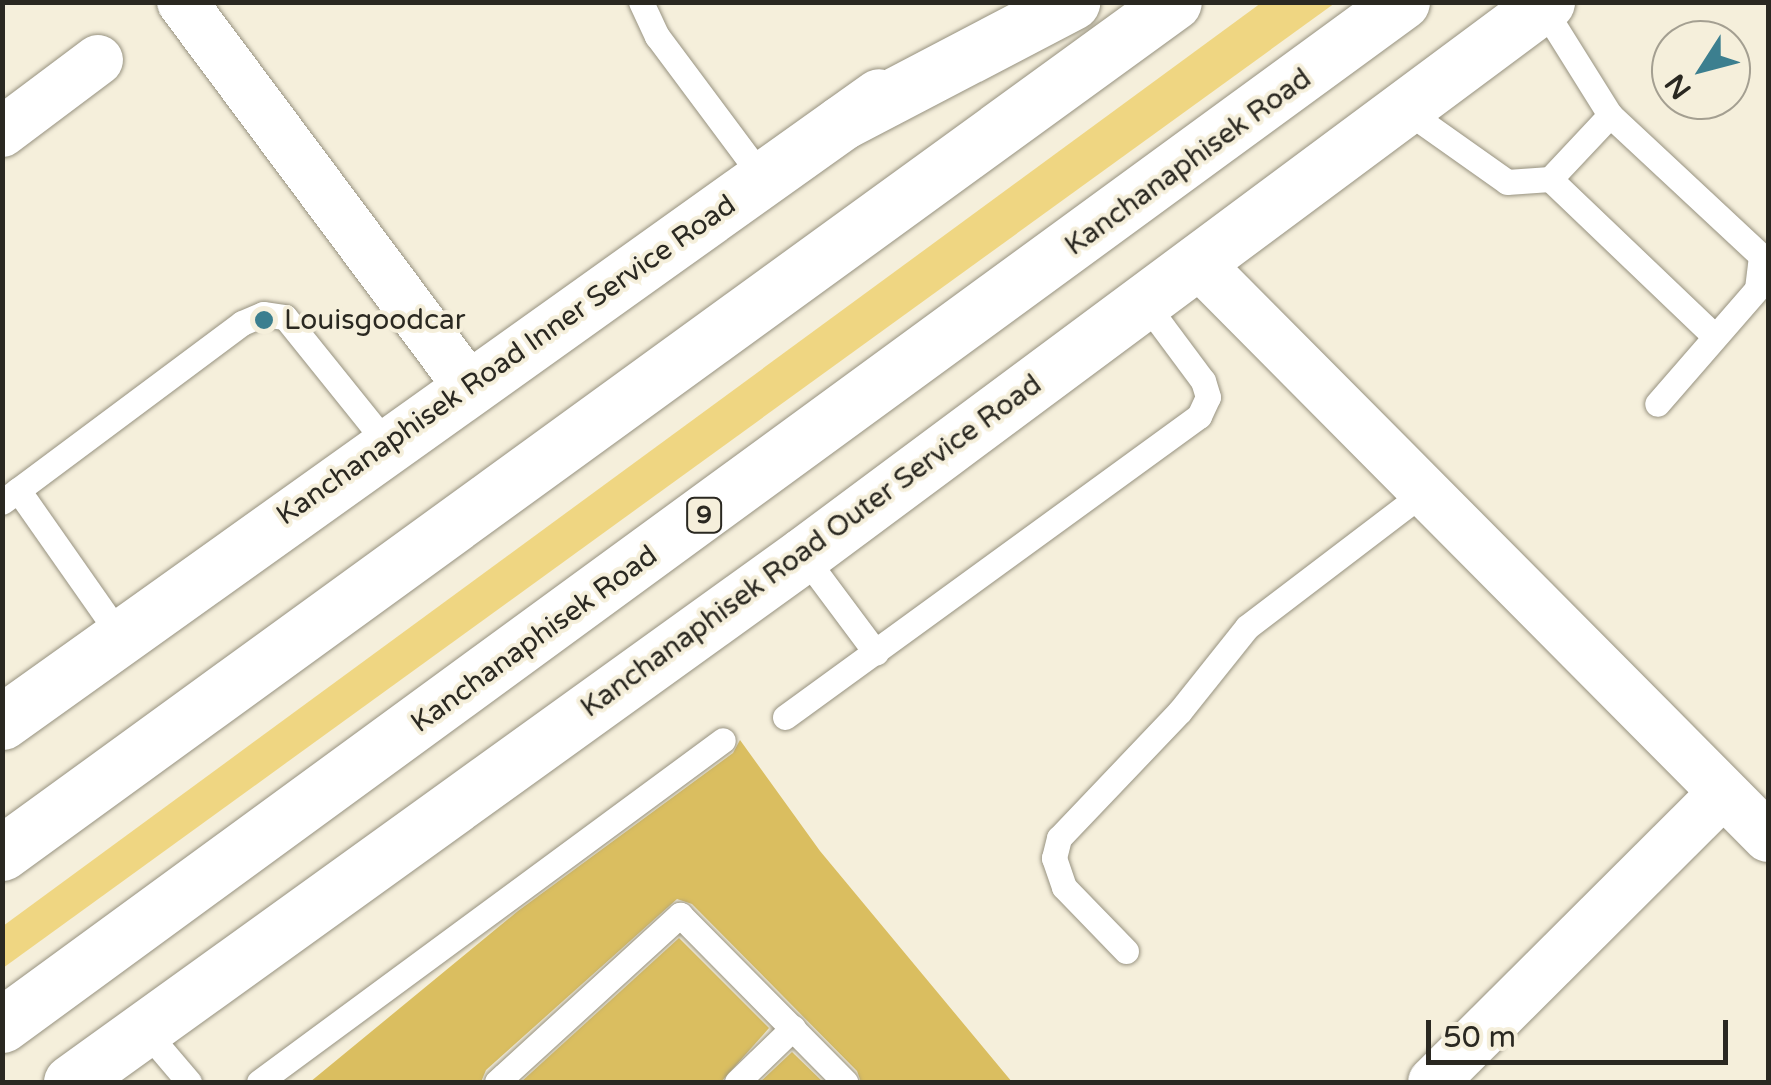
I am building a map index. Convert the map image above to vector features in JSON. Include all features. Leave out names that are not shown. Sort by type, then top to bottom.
[{"type":"main road","name":"Kanchanaphisek Road Inner Service Road","points":[[2,722],[118,634],[1012,2]]},
{"type":"main road","points":[[841,123],[1072,2]]},
{"type":"main road","points":[[2,853],[1174,2]]},
{"type":"main road","name":"Kanchanaphisek Road","points":[[2,1024],[1402,2]]},
{"type":"main road","name":"Kanchanaphisek Road Outer Service Road","points":[[71,1082],[802,555],[1544,4]]},
{"type":"street","points":[[182,2],[468,386]]},
{"type":"street","points":[[2,132],[98,60]]},
{"type":"street","points":[[1198,263],[1768,838]]},
{"type":"street","points":[[1433,1082],[1723,793]]},
{"type":"lane","points":[[641,2],[657,36],[763,178]]},
{"type":"lane","points":[[1544,4],[1610,115],[1760,256],[1757,288],[1656,404]]},
{"type":"lane","points":[[1404,109],[1508,182],[1550,179],[1610,115]]},
{"type":"lane","points":[[1550,179],[1713,335]]},
{"type":"lane","points":[[785,717],[1199,416],[1208,397],[1203,380],[1145,303]]},
{"type":"lane","points":[[118,634],[10,496],[264,314],[285,317],[386,444]]},
{"type":"lane","points":[[1126,951],[1064,887],[1054,858],[1059,838],[1180,712],[1247,628],[1423,493]]},
{"type":"lane","points":[[802,555],[876,654]]},
{"type":"lane","points":[[259,1082],[724,740]]},
{"type":"lane","points":[[497,1082],[680,914],[845,1082]]},
{"type":"lane","points":[[143,1028],[190,1082]]},
{"type":"lane","points":[[736,1082],[793,1028]]},
{"type":"shaded area","points":[[1261,3],[1335,3],[3,968],[3,926]]},
{"type":"building","points":[[740,740],[820,851],[1012,1082],[861,1082],[857,1071],[692,904],[677,899],[486,1070],[481,1082],[310,1082],[518,911],[733,753]]},
{"type":"building","points":[[679,938],[769,1028],[721,1082],[521,1082]]},
{"type":"building","points":[[792,1052],[823,1082],[760,1082]]},
{"type":"place","name":"Louisgoodcar","points":[[264,320]]}]
